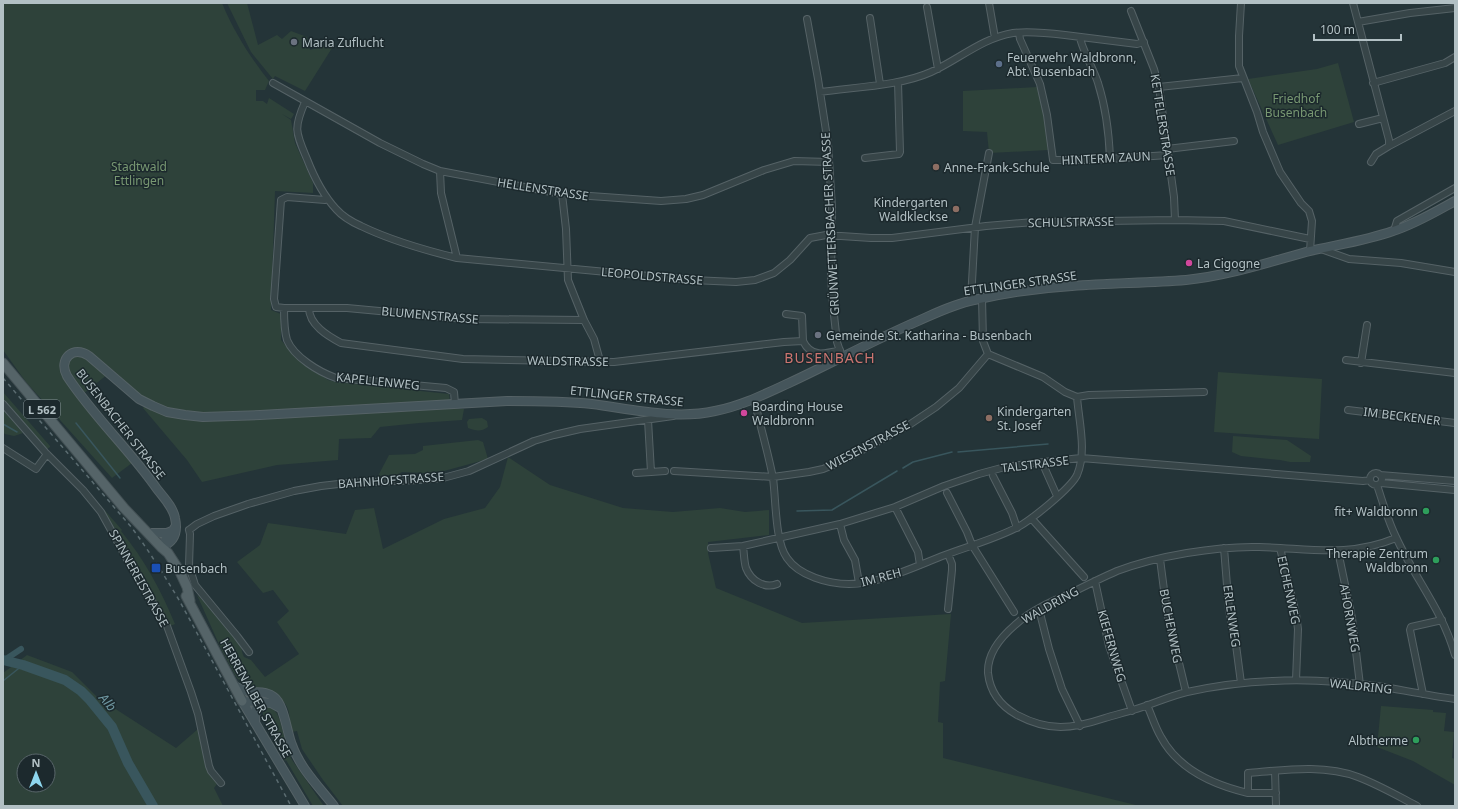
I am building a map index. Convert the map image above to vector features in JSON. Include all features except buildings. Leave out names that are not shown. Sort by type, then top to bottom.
[{"type":"main road","name":"ETTLINGER STRASSE","points":[[260,416],[507,400],[548,400],[678,414],[714,412],[754,399],[841,354],[928,316],[971,300],[1071,286],[1141,283],[1199,278],[1234,272],[1310,251],[1394,231],[1412,224],[1455,201]]},
{"type":"main road","name":"BUSENBACHER STRASSE","points":[[174,528],[172,510],[146,473],[89,405],[67,376],[64,368],[68,356],[77,351],[85,353],[139,399],[167,412],[203,416],[260,416]]},
{"type":"main road","name":"L 562","points":[[3,363],[114,496],[161,547]]},
{"type":"main road","points":[[148,533],[167,533],[174,528]]},
{"type":"main road","points":[[161,547],[174,528]]},
{"type":"main road","name":"HERRENALBER STRASSE","points":[[161,547],[168,552],[179,570],[187,587],[190,601],[233,685],[305,806]]},
{"type":"main road","points":[[233,685],[251,692],[265,693],[273,696],[277,700],[295,754],[334,806]]},
{"type":"main road","points":[[242,701],[251,692]]},
{"type":"main road","points":[[242,701],[262,702],[276,705],[280,708]]},
{"type":"main road","points":[[255,724],[256,709],[262,702]]},
{"type":"street","points":[[989,3],[995,38]]},
{"type":"street","points":[[1241,3],[1239,66],[1263,132],[1280,172],[1301,203],[1309,211],[1312,221],[1310,251]]},
{"type":"street","points":[[1353,3],[1389,146]]},
{"type":"street","points":[[927,7],[938,69]]},
{"type":"street","points":[[1358,22],[1410,13],[1455,8]]},
{"type":"street","name":"KETTELERSTRASSE","points":[[1132,11],[1159,87],[1174,197],[1175,220]]},
{"type":"street","points":[[870,18],[880,84]]},
{"type":"street","name":"GRÜNWETTERSBACHER STRASSE","points":[[807,19],[820,92],[829,162],[832,208],[831,277],[833,306],[841,354]]},
{"type":"street","points":[[820,92],[898,82],[914,78],[938,69],[974,48],[995,38],[1019,33],[1044,33],[1137,44],[1144,42]]},
{"type":"street","name":"HINTERM ZAUN","points":[[1019,33],[1020,39],[1040,84],[1047,115],[1053,160],[1110,159],[1168,152],[1234,141]]},
{"type":"street","points":[[1080,37],[1080,42],[1091,65],[1102,98],[1107,122],[1110,159]]},
{"type":"street","points":[[1373,83],[1445,63],[1455,57]]},
{"type":"street","points":[[1159,87],[1243,78]]},
{"type":"street","points":[[865,158],[899,154],[900,152],[898,82]]},
{"type":"street","name":"HELLENSTRASSE","points":[[272,83],[388,146],[440,171],[562,194],[661,201],[686,199],[709,193],[764,170],[794,160],[829,162]]},
{"type":"street","name":"LEOPOLDSTRASSE","points":[[305,102],[297,122],[296,130],[298,138],[316,181],[335,209],[344,216],[374,232],[416,247],[457,258],[568,270],[736,282],[755,280],[774,273],[782,268],[810,238],[831,235]]},
{"type":"street","points":[[1371,162],[1376,154],[1389,146],[1455,111]]},
{"type":"street","points":[[1359,124],[1383,118]]},
{"type":"street","points":[[971,300],[975,227],[988,153]]},
{"type":"street","points":[[440,171],[441,193],[457,258]]},
{"type":"street","points":[[1394,231],[1397,221],[1455,188]]},
{"type":"street","points":[[562,194],[566,229],[568,280],[584,320],[594,339],[600,361]]},
{"type":"street","name":"BLUMENSTRASSE","points":[[328,198],[325,200],[287,198],[281,200],[274,299],[276,307],[348,308],[464,320],[584,320]]},
{"type":"street","name":"SCHULSTRASSE","points":[[831,235],[892,238],[975,227],[1034,222],[1175,220],[1224,221],[1310,239]]},
{"type":"street","points":[[1321,249],[1349,259],[1401,263],[1455,272]]},
{"type":"street","points":[[982,298],[984,341],[988,354],[1043,377],[1065,392],[1078,397],[1089,395],[1204,392]]},
{"type":"street","name":"KAPELLENWEG","points":[[284,308],[285,332],[291,348],[324,374],[336,378],[446,388],[454,392],[455,404]]},
{"type":"street","name":"WALDSTRASSE","points":[[309,308],[309,314],[315,324],[332,338],[341,343],[463,359],[614,362],[803,341]]},
{"type":"street","points":[[786,314],[802,316],[803,341],[806,347],[815,353],[841,354]]},
{"type":"street","points":[[1361,363],[1367,325]]},
{"type":"street","name":"WIESENSTRASSE","points":[[674,470],[772,477],[823,469],[840,462],[909,424],[936,407],[959,388],[988,354]]},
{"type":"street","points":[[1346,360],[1361,363],[1455,373]]},
{"type":"street","points":[[1078,397],[1082,458]]},
{"type":"street","name":"IM REH","points":[[754,399],[772,477],[779,538],[782,549],[786,558],[802,571],[815,577],[834,582],[848,584],[859,583],[889,576],[1017,528],[1032,519],[1072,483],[1077,475],[1082,458]]},
{"type":"street","name":"SPINNEREISTRASSE","points":[[3,404],[47,454],[83,490],[101,512],[167,626],[193,699],[209,766],[211,771],[221,783]]},
{"type":"street","name":"IM BECKENER","points":[[1348,410],[1455,423]]},
{"type":"street","name":"BAHNHOFSTRASSE","points":[[189,530],[197,524],[214,516],[294,491],[347,483],[443,478],[479,467],[534,441],[580,429],[672,417],[678,414]]},
{"type":"street","points":[[648,420],[651,472]]},
{"type":"street","points":[[3,448],[36,469],[47,454]]},
{"type":"street","name":"TALSTRASSE","points":[[711,548],[744,546],[840,524],[895,507],[944,486],[991,471],[1034,463],[1082,458],[1363,481],[1370,480],[1373,475],[1380,475]]},
{"type":"street","points":[[1045,469],[1057,496]]},
{"type":"street","points":[[636,473],[665,471]]},
{"type":"street","points":[[1455,481],[1380,475],[1382,480],[1379,484],[1396,538],[1442,620],[1451,640],[1455,655]]},
{"type":"street","points":[[993,476],[1012,513],[1017,528]]},
{"type":"street","points":[[1370,480],[1372,484],[1455,490]]},
{"type":"street","points":[[947,493],[972,545],[1014,612]]},
{"type":"street","points":[[895,507],[918,552],[920,565]]},
{"type":"street","points":[[1032,519],[1084,577]]},
{"type":"street","points":[[840,524],[844,540],[855,560],[859,583]]},
{"type":"street","points":[[174,528],[189,530],[190,570],[195,585],[199,592],[249,652]]},
{"type":"street","name":"WALDRING","points":[[1396,538],[1358,549],[1338,551],[1260,547],[1224,548],[1175,556],[1119,571],[1095,581],[1039,609],[1020,620],[1002,636],[993,651],[989,662],[989,678],[993,691],[1002,704],[1011,712],[1036,724],[1057,727],[1080,726],[1132,711],[1186,692],[1241,683],[1296,680],[1360,685],[1455,699]]},
{"type":"street","points":[[744,546],[746,567],[749,574],[762,585],[771,586],[777,584]]},
{"type":"street","name":"ERLENWEG","points":[[1224,548],[1229,610],[1236,645],[1241,683]]},
{"type":"street","name":"EICHENWEG","points":[[1280,548],[1296,614],[1298,629],[1296,680]]},
{"type":"street","name":"AHORNWEG","points":[[1338,551],[1352,618],[1360,685]]},
{"type":"street","points":[[948,554],[952,564],[948,609]]},
{"type":"street","name":"BUCHENWEG","points":[[1160,560],[1166,613],[1186,692]]},
{"type":"street","name":"KIEFERNWEG","points":[[1095,581],[1109,646],[1132,711]]},
{"type":"street","points":[[1039,609],[1049,649],[1062,689],[1080,726]]},
{"type":"street","points":[[1423,694],[1410,630],[1411,627],[1442,620]]},
{"type":"street","points":[[1147,705],[1161,737],[1169,749],[1188,768],[1216,784],[1248,792],[1276,793]]},
{"type":"street","points":[[1248,792],[1248,773],[1316,769],[1358,777],[1417,806]]},
{"type":"street","points":[[1275,771],[1276,806]]},
{"type":"green space","name":"Stadtwald Ettlingen","points":[[3,3],[222,3],[243,44],[269,81],[265,90],[256,90],[256,101],[263,101],[267,104],[269,98],[294,114],[291,119],[282,114],[291,120],[295,143],[313,183],[313,193],[275,191],[271,310],[281,314],[281,340],[298,360],[328,380],[449,394],[451,409],[464,409],[462,420],[380,427],[371,438],[339,439],[338,460],[277,465],[202,482],[187,460],[143,408],[149,400],[138,393],[113,370],[78,398],[132,463],[112,478],[26,382],[3,350]]},
{"type":"green space","points":[[227,3],[247,3],[258,45],[277,35],[282,39],[291,31],[307,37],[310,50],[333,44],[305,91],[275,76],[273,79],[251,52]]},
{"type":"green space","name":"Friedhof Busenbach","points":[[1338,63],[1354,122],[1278,145],[1248,79],[1317,69]]},
{"type":"green space","points":[[1037,87],[1045,114],[1048,150],[989,153],[987,132],[963,131],[963,91]]},
{"type":"green space","points":[[1218,372],[1322,379],[1319,439],[1214,432]]},
{"type":"green space","points":[[3,392],[50,447],[46,450],[3,400]]},
{"type":"green space","points":[[3,409],[23,433],[14,436],[3,432]]},
{"type":"green space","points":[[482,418],[487,421],[488,427],[483,430],[468,428],[467,422],[469,419]]},
{"type":"green space","points":[[1233,436],[1287,440],[1311,456],[1310,462],[1290,462],[1241,456],[1232,452]]},
{"type":"green space","points":[[478,440],[483,442],[488,459],[444,471],[425,474],[402,472],[397,475],[378,476],[389,455],[415,454],[423,450],[423,446]]},
{"type":"green space","points":[[508,457],[550,485],[623,508],[673,512],[720,508],[745,512],[769,510],[769,535],[708,542],[708,553],[716,588],[802,623],[951,614],[945,681],[940,682],[938,722],[943,723],[943,758],[1140,806],[343,806],[302,749],[297,731],[291,732],[288,708],[279,696],[270,690],[260,688],[248,689],[245,683],[238,679],[235,675],[222,651],[197,595],[237,638],[244,657],[251,660],[265,677],[299,654],[277,622],[289,611],[273,590],[263,593],[237,562],[260,545],[268,523],[346,534],[355,510],[374,508],[383,549],[444,519],[485,508],[500,487]]},
{"type":"green space","points":[[87,490],[122,530],[121,531],[145,564],[164,599],[175,624],[170,626],[159,604],[156,605],[116,533]]},
{"type":"green space","points":[[27,655],[72,672],[97,697],[176,748],[198,729],[207,768],[217,784],[214,788],[223,806],[3,806],[3,673]]},
{"type":"green space","points":[[263,706],[276,712],[292,756],[290,757],[324,806],[313,806],[286,760],[285,761],[263,716],[263,712],[259,709]]},
{"type":"green space","name":"Albtherme","points":[[1381,706],[1433,710],[1433,712],[1446,713],[1444,731],[1454,732],[1452,758],[1455,759],[1455,785],[1413,761],[1377,747]]},
{"type":"waterway","points":[[76,423],[120,478]]},
{"type":"waterway","points":[[3,424],[17,432]]},
{"type":"waterway","points":[[958,452],[1048,444]]},
{"type":"waterway","points":[[903,468],[913,462],[952,452]]},
{"type":"waterway","points":[[797,511],[832,510],[897,471]]},
{"type":"waterway","points":[[3,661],[21,649]]},
{"type":"waterway","name":"Alb","points":[[3,660],[23,665],[65,680],[81,691],[112,727],[128,763],[153,806]]},
{"type":"waterway","points":[[3,681],[23,665]]},
{"type":"railway","points":[[3,378],[132,528],[150,554],[179,600],[291,806]]},
{"type":"place","name":"Maria Zuflucht","points":[[294,42]]},
{"type":"place","name":"Feuerwehr Waldbronn, Abt. Busenbach","points":[[999,64]]},
{"type":"place","name":"Anne-Frank-Schule","points":[[936,167]]},
{"type":"place","name":"Kindergarten Waldkleckse","points":[[956,209]]},
{"type":"place","name":"La Cigogne","points":[[1189,263]]},
{"type":"place","name":"Gemeinde St. Katharina - Busenbach","points":[[818,335]]},
{"type":"place","name":"Boarding House Waldbronn","points":[[744,413]]},
{"type":"place","name":"Kindergarten St. Josef","points":[[989,418]]},
{"type":"place","name":"fit+ Waldbronn","points":[[1426,511]]},
{"type":"place","name":"Therapie Zentrum Waldbronn","points":[[1436,560]]},
{"type":"place","name":"Busenbach","points":[[156,568]]},
{"type":"place","name":"Albtherme","points":[[1416,740]]},
{"type":"district","name":"BUSENBACH","points":[[830,357]]}]
